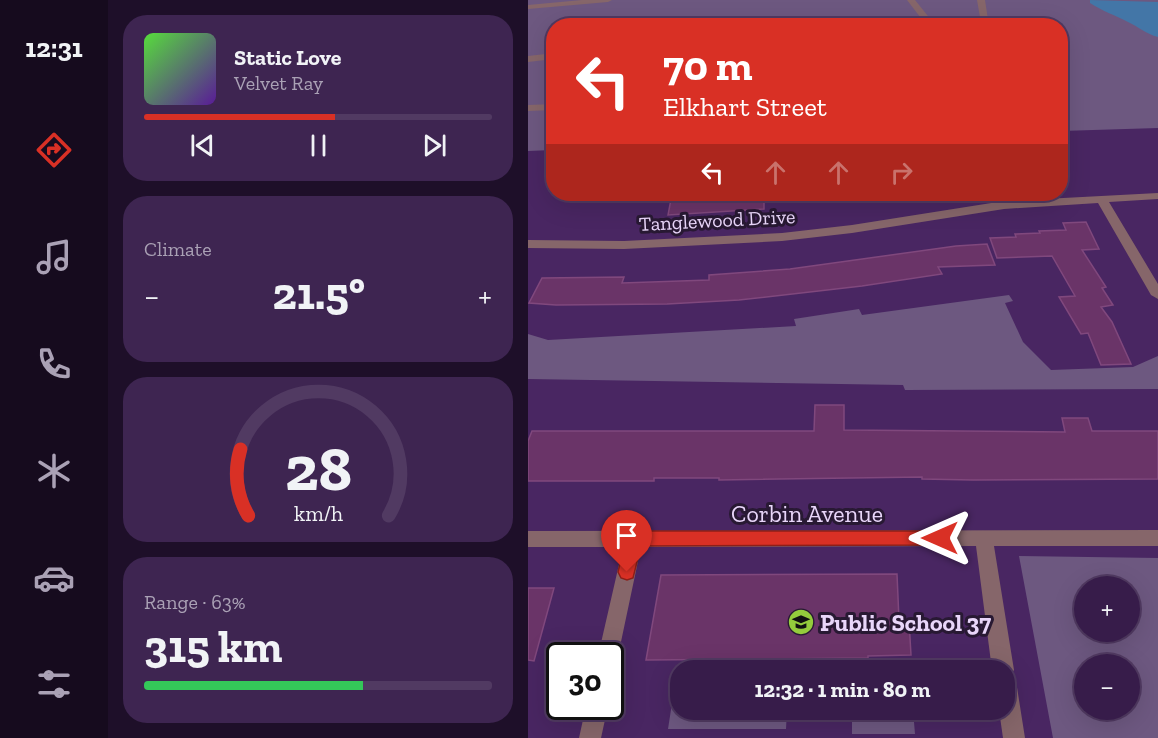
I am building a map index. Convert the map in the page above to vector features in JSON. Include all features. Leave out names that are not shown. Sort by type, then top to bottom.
[{"type":"street","points":[[528,7],[608,0]]},
{"type":"street","points":[[911,0],[926,18]]},
{"type":"street","points":[[981,0],[983,18]]},
{"type":"street","points":[[528,59],[546,57]]},
{"type":"street","points":[[528,108],[546,107]]},
{"type":"street","name":"Tanglewood Drive","points":[[1068,200],[1158,196]]},
{"type":"street","points":[[1101,198],[1158,295]]},
{"type":"street","name":"Tanglewood Drive","points":[[528,244],[624,245],[782,237],[852,229],[1004,205],[1059,201]]},
{"type":"street","points":[[611,642],[634,538]]},
{"type":"street","points":[[984,538],[1002,660]]},
{"type":"street","name":"Corbin Avenue","points":[[528,539],[1158,538]]},
{"type":"street","points":[[590,738],[594,720]]},
{"type":"street","points":[[1011,720],[1014,738]]},
{"type":"shaded area","points":[[528,0],[1158,0],[1158,128],[1068,131],[1068,18],[546,18],[546,150],[528,151]]},
{"type":"shaded area","points":[[1009,295],[1013,301],[1005,303],[1023,342],[1051,370],[1133,367],[1158,356],[1158,389],[905,390],[903,385],[528,379],[528,334],[548,340],[796,326],[794,319],[859,309],[862,315]]},
{"type":"shaded area","points":[[1019,556],[1158,558],[1158,738],[1053,738]]},
{"type":"shaded area","points":[[670,716],[670,720],[786,720],[786,729],[668,729]]},
{"type":"shaded area","points":[[852,720],[914,720],[915,734],[852,734]]},
{"type":"water","points":[[1090,0],[1158,2],[1158,37],[1099,8],[1090,3]]},
{"type":"building","points":[[671,201],[764,201],[764,209],[668,215]]},
{"type":"building","points":[[1086,222],[1099,249],[1082,250],[1106,287],[1102,288],[1113,305],[1101,307],[1112,322],[1131,364],[1101,365],[1088,333],[1081,334],[1059,297],[1075,296],[1052,256],[997,258],[990,238],[1016,237],[1015,234],[1040,233],[1039,231],[1066,230],[1063,223]]},
{"type":"building","points":[[987,244],[995,265],[938,267],[942,274],[862,286],[739,300],[667,304],[556,305],[529,303],[542,278],[624,277],[622,283],[709,280],[709,275],[790,269],[956,246]]},
{"type":"building","points":[[815,405],[844,405],[844,430],[1065,432],[1062,418],[1088,418],[1092,431],[1158,431],[1158,479],[973,480],[922,479],[922,477],[528,481],[528,441],[532,431],[814,431]]},
{"type":"building","points":[[897,574],[899,620],[909,621],[911,655],[868,656],[868,658],[646,660],[661,575]]},
{"type":"building","points":[[528,588],[554,588],[534,661],[528,660]]},
{"type":"place","name":"Public School 37","points":[[801,622]]},
{"type":"route","points":[[627,572],[634,538],[940,538]]}]
